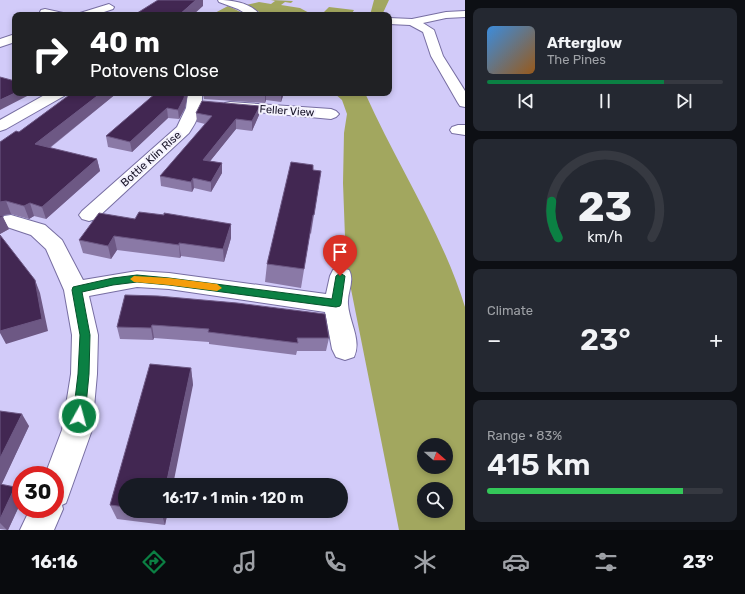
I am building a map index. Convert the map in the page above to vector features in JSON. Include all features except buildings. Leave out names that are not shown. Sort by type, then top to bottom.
[{"type":"street","points":[[223,0],[249,12]]},
{"type":"street","points":[[93,12],[109,7]]},
{"type":"street","points":[[392,21],[412,22],[446,15],[465,14]]},
{"type":"street","points":[[412,22],[428,30],[437,56],[465,103]]},
{"type":"street","points":[[0,43],[12,39]]},
{"type":"street","points":[[3,121],[53,96]]},
{"type":"street","name":"Feller View","points":[[205,102],[331,114]]},
{"type":"street","name":"Bottle Klin Rise","points":[[88,215],[183,130],[192,116],[205,102]]},
{"type":"street","points":[[11,221],[38,230],[55,245],[76,290],[85,335],[84,374],[77,430],[64,467]]},
{"type":"street","points":[[340,276],[336,304],[345,349]]},
{"type":"street","points":[[76,290],[113,282],[137,279],[169,281],[336,304]]},
{"type":"street","points":[[37,530],[43,518]]},
{"type":"green space","points":[[271,0],[293,1],[291,3],[285,2],[281,5],[300,8],[307,12],[259,12],[246,5],[259,2],[271,4],[275,1]]},
{"type":"green space","points":[[374,0],[389,0],[383,12],[371,12]]},
{"type":"green space","points":[[228,6],[241,12],[217,12]]},
{"type":"green space","points":[[329,7],[354,10],[353,12],[324,12]]},
{"type":"green space","points":[[337,96],[366,96],[432,225],[465,307],[465,530],[399,530],[346,264],[343,183],[344,133],[347,114],[342,100]]},
{"type":"slow traffic","points":[[134,279],[169,281],[217,288]]},
{"type":"route","points":[[79,416],[84,374],[85,335],[76,290],[113,282],[137,279],[169,281],[336,304],[340,276]]}]
